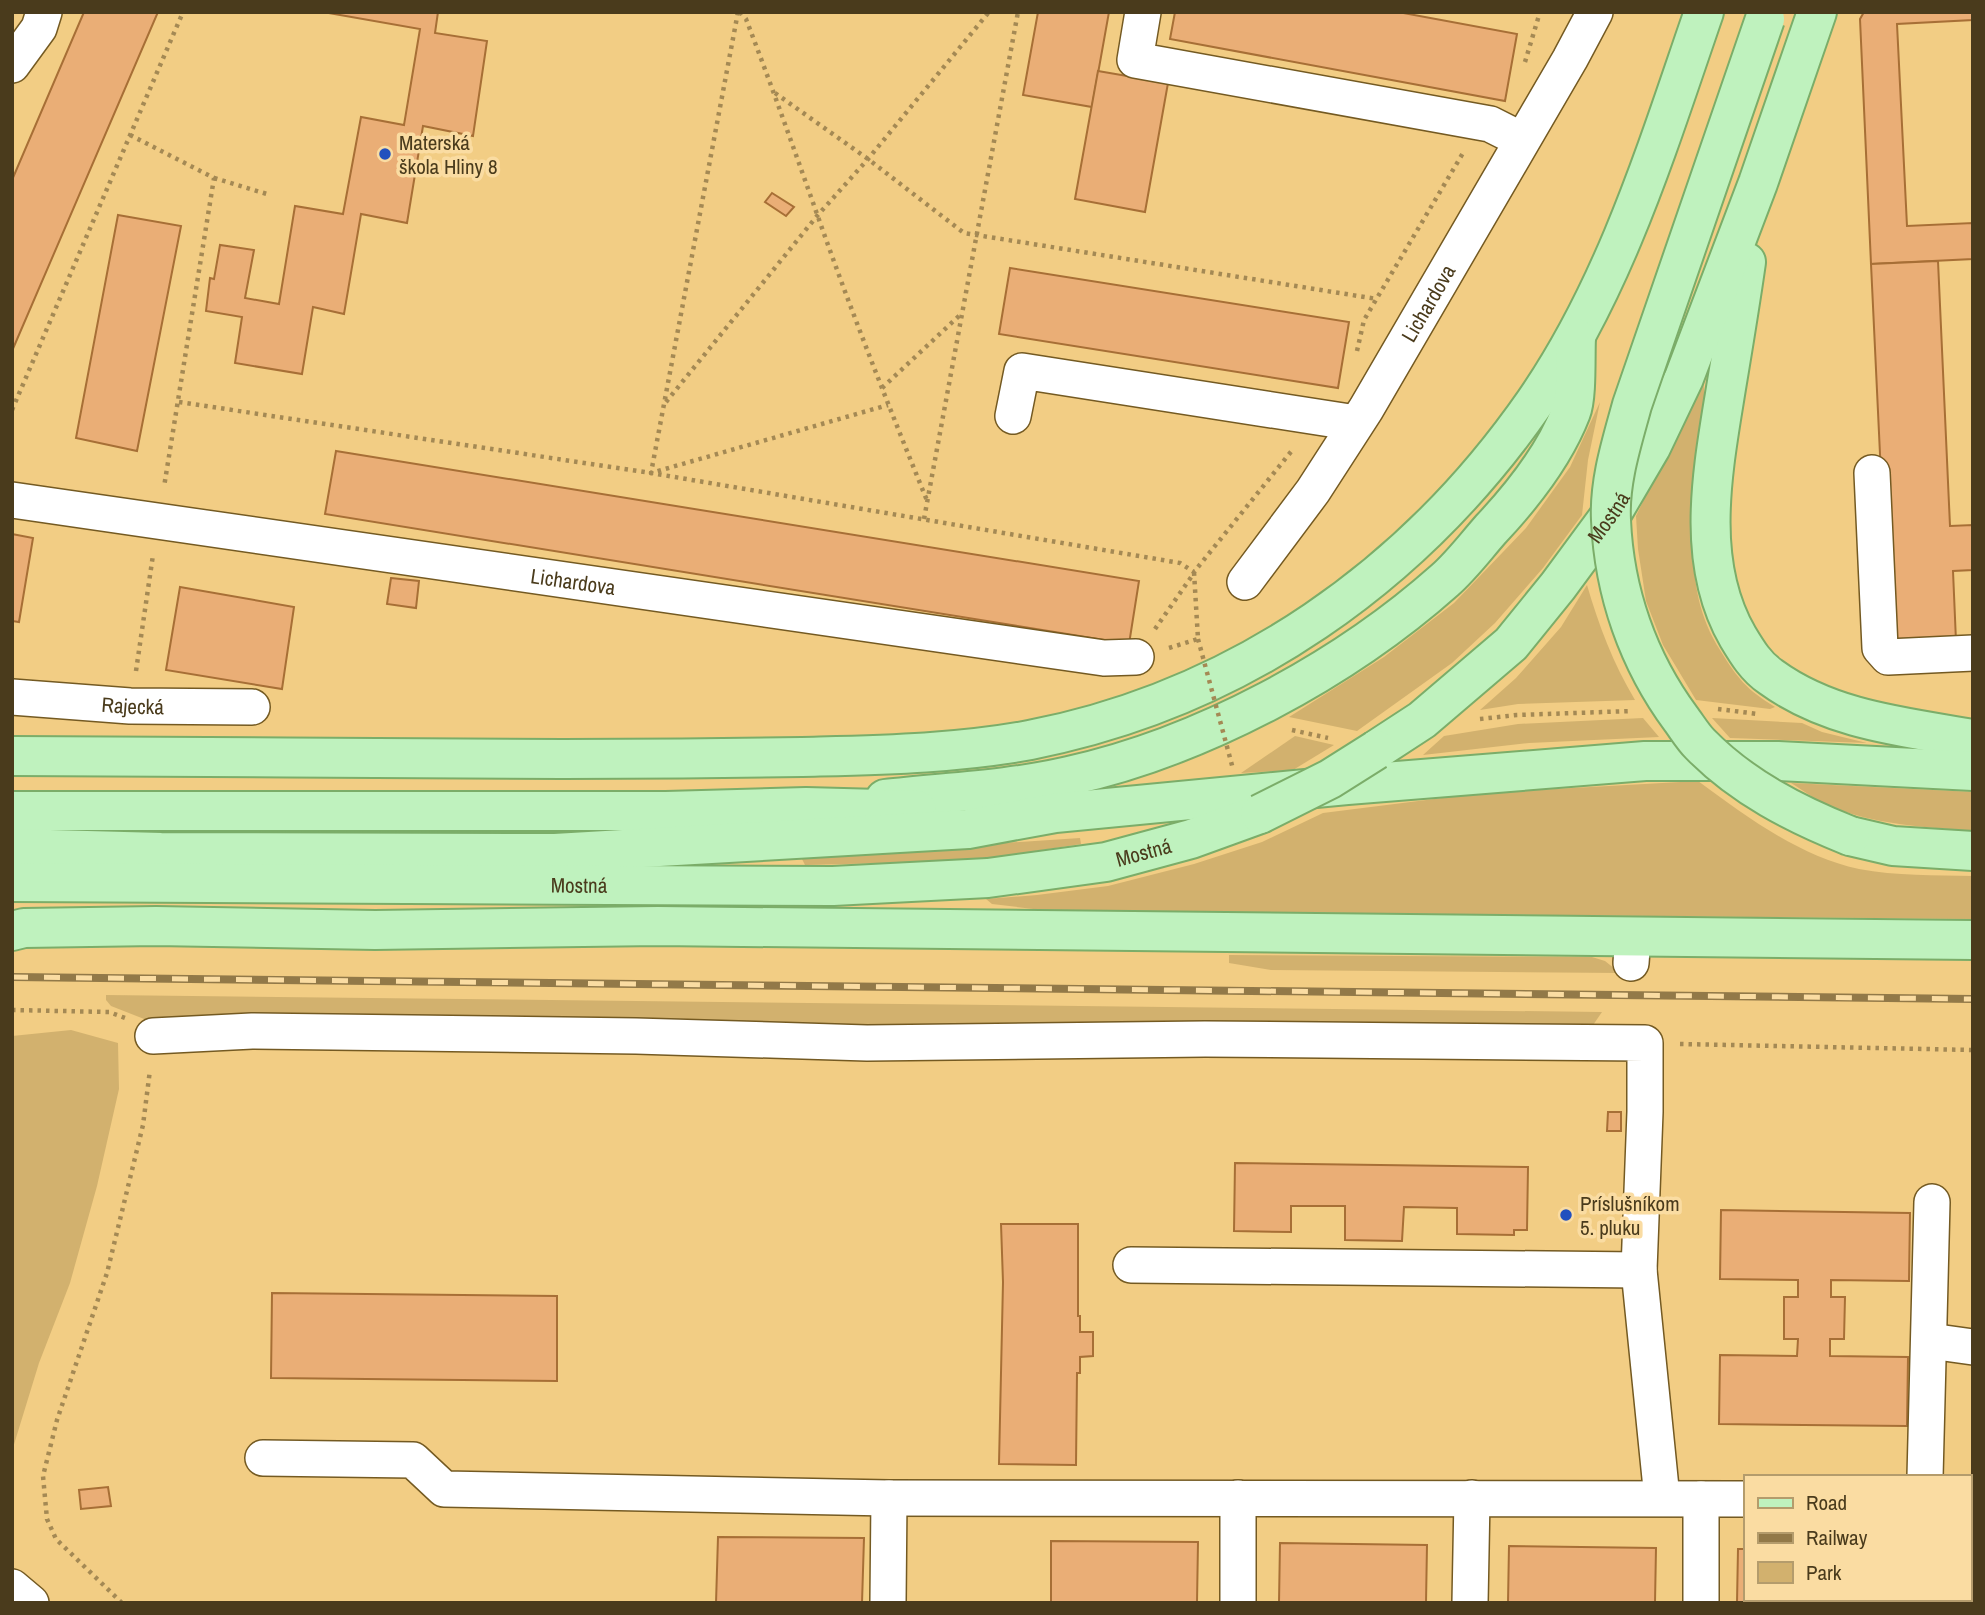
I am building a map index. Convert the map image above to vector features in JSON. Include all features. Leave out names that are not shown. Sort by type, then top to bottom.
[{"type":"main road","points":[[12,756],[665,760],[876,755],[1028,740],[1094,724],[1156,704],[1222,676],[1278,646],[1327,615],[1440,519],[1490,462],[1536,401],[1576,336],[1622,238],[1704,12]]},
{"type":"main road","name":"Mostná","points":[[12,882],[662,887],[833,886],[988,878],[1106,862],[1191,839],[1260,814],[1329,779],[1422,720],[1511,644],[1615,510],[1651,447],[1684,378],[1758,183],[1817,12]]},
{"type":"main road","points":[[1766,15],[1632,405],[1617,462],[1611,518],[1624,608],[1642,654],[1664,696],[1699,743],[1740,778],[1807,819],[1850,836],[1893,846],[1973,851]]},
{"type":"main road","points":[[1758,183],[1714,462],[1711,536],[1715,581],[1730,623],[1749,656],[1770,677],[1806,698],[1845,714],[1973,739]]},
{"type":"main road","points":[[806,807],[1069,777],[1157,751],[1229,720],[1300,684],[1371,638],[1446,579],[1508,511],[1547,459],[1573,409],[1576,336]]},
{"type":"main road","points":[[12,848],[161,852],[555,853],[968,830],[1055,813],[1347,785],[1645,761],[1778,761],[1973,771]]},
{"type":"main road","points":[[12,811],[666,811],[806,807],[1055,813]]},
{"type":"main road","points":[[491,929],[662,887],[825,928]]},
{"type":"main road","points":[[12,931],[24,928],[156,926],[375,930],[657,926],[825,928],[1632,950],[1973,940]]},
{"type":"street","points":[[12,65],[39,28],[44,12]]},
{"type":"street","points":[[1143,12],[1135,60],[1490,124],[1522,140]]},
{"type":"street","name":"Lichardova","points":[[1245,582],[1313,491],[1341,421],[1522,140],[1595,12]]},
{"type":"street","points":[[1013,416],[1022,371],[1341,421]]},
{"type":"street","points":[[1872,473],[1880,648],[1888,657],[1973,653]]},
{"type":"street","name":"Lichardova","points":[[12,500],[1090,656],[1136,657]]},
{"type":"street","name":"Rajecká","points":[[12,697],[130,706],[252,707]]},
{"type":"street","points":[[153,1036],[251,1031],[622,1036],[867,1043],[1205,1039],[1645,1043],[1639,1270],[1662,1499]]},
{"type":"street","points":[[1925,1475],[1932,1202]]},
{"type":"street","points":[[1131,1265],[1639,1270]]},
{"type":"street","points":[[1930,1341],[1973,1347]]},
{"type":"street","points":[[263,1458],[413,1460],[444,1489],[889,1498],[1744,1499]]},
{"type":"street","points":[[888,1603],[889,1498]]},
{"type":"street","points":[[1238,1498],[1238,1603]]},
{"type":"street","points":[[1470,1603],[1472,1498]]},
{"type":"street","points":[[1701,1499],[1701,1603]]},
{"type":"street","points":[[12,1587],[31,1603]]},
{"type":"path","points":[[12,410],[183,12]]},
{"type":"path","points":[[739,12],[746,19],[775,93],[881,388],[928,503]]},
{"type":"path","points":[[651,473],[739,12]]},
{"type":"path","points":[[666,402],[817,216],[868,159],[989,12]]},
{"type":"path","points":[[924,519],[1018,12]]},
{"type":"path","points":[[1524,65],[1540,12]]},
{"type":"path","points":[[775,93],[868,159],[964,233],[1377,299]]},
{"type":"path","points":[[1355,358],[1364,320],[1474,133],[1490,124]]},
{"type":"path","points":[[130,135],[215,178],[267,194]]},
{"type":"path","points":[[130,706],[215,178]]},
{"type":"path","points":[[881,388],[960,314]]},
{"type":"path","points":[[179,402],[651,473],[1180,563],[1194,572]]},
{"type":"path","points":[[651,473],[888,405]]},
{"type":"path","points":[[1136,657],[1194,572],[1301,440],[1341,421]]},
{"type":"path","points":[[1194,572],[1198,639],[1233,769],[1245,761]]},
{"type":"path","points":[[1710,708],[1788,717],[1806,698]]},
{"type":"path","points":[[1467,721],[1517,715],[1641,710]]},
{"type":"path","points":[[1289,730],[1336,739]]},
{"type":"path","points":[[12,1010],[109,1012],[130,1020],[153,1036],[143,1125],[107,1273],[57,1420],[43,1476],[47,1519],[57,1539],[122,1603]]},
{"type":"path","points":[[1645,1043],[1973,1050]]},
{"type":"green space","points":[[1703,377],[1702,447],[1695,516],[1696,584],[1704,618],[1720,650],[1743,683],[1775,707],[1770,709],[1696,700],[1663,645],[1646,601],[1636,516]]},
{"type":"green space","points":[[1600,402],[1588,460],[1582,515],[1543,568],[1495,623],[1452,663],[1357,731],[1289,717],[1384,657],[1454,603],[1526,528],[1570,467]]},
{"type":"green space","points":[[1587,585],[1607,644],[1635,700],[1518,704],[1480,710],[1516,678],[1561,627]]},
{"type":"green space","points":[[1643,718],[1659,737],[1529,743],[1423,755],[1444,736],[1518,724]]},
{"type":"green space","points":[[1712,718],[1802,723],[1822,732],[1867,743],[1730,738]]},
{"type":"green space","points":[[1295,736],[1334,745],[1293,770],[1241,773]]},
{"type":"green space","points":[[1698,781],[1774,834],[1837,863],[1887,873],[1973,876],[1973,919],[1042,910],[992,904],[986,899],[1108,886],[1194,864],[1262,842],[1323,813],[1482,793]]},
{"type":"green space","points":[[1791,783],[1973,792],[1973,831],[1899,824],[1863,817],[1823,803]]},
{"type":"green space","points":[[1080,838],[1081,844],[970,861],[805,865],[802,859],[805,856]]},
{"type":"green space","points":[[1229,955],[1592,957],[1605,961],[1620,973],[1271,970],[1229,963]]},
{"type":"green space","points":[[106,995],[1602,1012],[1591,1028],[162,1026],[111,1006]]},
{"type":"green space","points":[[71,1030],[118,1043],[119,1089],[97,1186],[70,1283],[39,1363],[12,1451],[12,1036]]},
{"type":"building","points":[[84,12],[158,12],[12,351],[12,180]]},
{"type":"building","points":[[323,12],[438,12],[435,33],[487,41],[473,136],[423,126],[407,223],[361,214],[344,314],[313,307],[302,374],[235,363],[242,317],[206,311],[210,278],[214,279],[220,245],[254,250],[245,298],[279,304],[295,206],[343,214],[361,117],[404,125],[420,29]]},
{"type":"building","points":[[1038,12],[1109,12],[1092,107],[1023,95]]},
{"type":"building","points":[[1175,12],[1398,12],[1517,34],[1505,101],[1170,39]]},
{"type":"building","points":[[1864,12],[1973,12],[1973,20],[1897,24],[1907,226],[1973,223],[1973,259],[1871,264],[1860,19]]},
{"type":"building","points":[[1098,71],[1168,83],[1145,212],[1075,199]]},
{"type":"building","points":[[772,193],[794,207],[786,216],[765,202]]},
{"type":"building","points":[[118,215],[181,226],[137,451],[76,438]]},
{"type":"building","points":[[1938,261],[1950,526],[1973,525],[1973,570],[1953,571],[1956,641],[1889,644],[1871,264]]},
{"type":"building","points":[[1010,268],[1349,322],[1338,388],[999,334]]},
{"type":"building","points":[[336,451],[1139,581],[1129,644],[325,514]]},
{"type":"building","points":[[12,534],[33,538],[19,622],[12,621]]},
{"type":"building","points":[[391,578],[419,581],[416,608],[387,604]]},
{"type":"building","points":[[180,587],[294,607],[282,689],[166,670]]},
{"type":"building","points":[[1608,1112],[1621,1112],[1621,1131],[1607,1131]]},
{"type":"building","points":[[1235,1163],[1528,1167],[1527,1230],[1514,1230],[1514,1235],[1457,1234],[1457,1208],[1404,1207],[1402,1241],[1345,1240],[1345,1206],[1291,1206],[1291,1232],[1234,1231]]},
{"type":"building","points":[[1721,1210],[1910,1213],[1909,1281],[1831,1280],[1831,1297],[1845,1297],[1844,1339],[1830,1339],[1830,1356],[1908,1357],[1907,1426],[1719,1424],[1720,1355],[1797,1356],[1798,1339],[1784,1339],[1784,1297],[1798,1297],[1798,1280],[1720,1279]]},
{"type":"building","points":[[1001,1224],[1078,1224],[1078,1316],[1080,1332],[1093,1332],[1093,1356],[1080,1357],[1080,1373],[1077,1373],[1076,1465],[999,1464],[1003,1282]]},
{"type":"building","points":[[272,1293],[557,1296],[557,1381],[271,1378]]},
{"type":"building","points":[[108,1487],[111,1506],[81,1509],[79,1490]]},
{"type":"building","points":[[718,1537],[864,1538],[862,1603],[716,1603]]},
{"type":"building","points":[[1051,1541],[1198,1542],[1197,1603],[1051,1603]]},
{"type":"building","points":[[1280,1543],[1427,1545],[1426,1603],[1279,1603]]},
{"type":"building","points":[[1509,1546],[1656,1548],[1655,1603],[1508,1603]]},
{"type":"building","points":[[1738,1549],[1744,1549],[1744,1601],[1883,1601],[1883,1603],[1737,1603]]},
{"type":"railway","points":[[12,977],[1973,999]]},
{"type":"place","name":"Materská škola Hliny 8","points":[[385,154]]},
{"type":"place","name":"Príslušníkom 5. pluku","points":[[1566,1215]]}]
